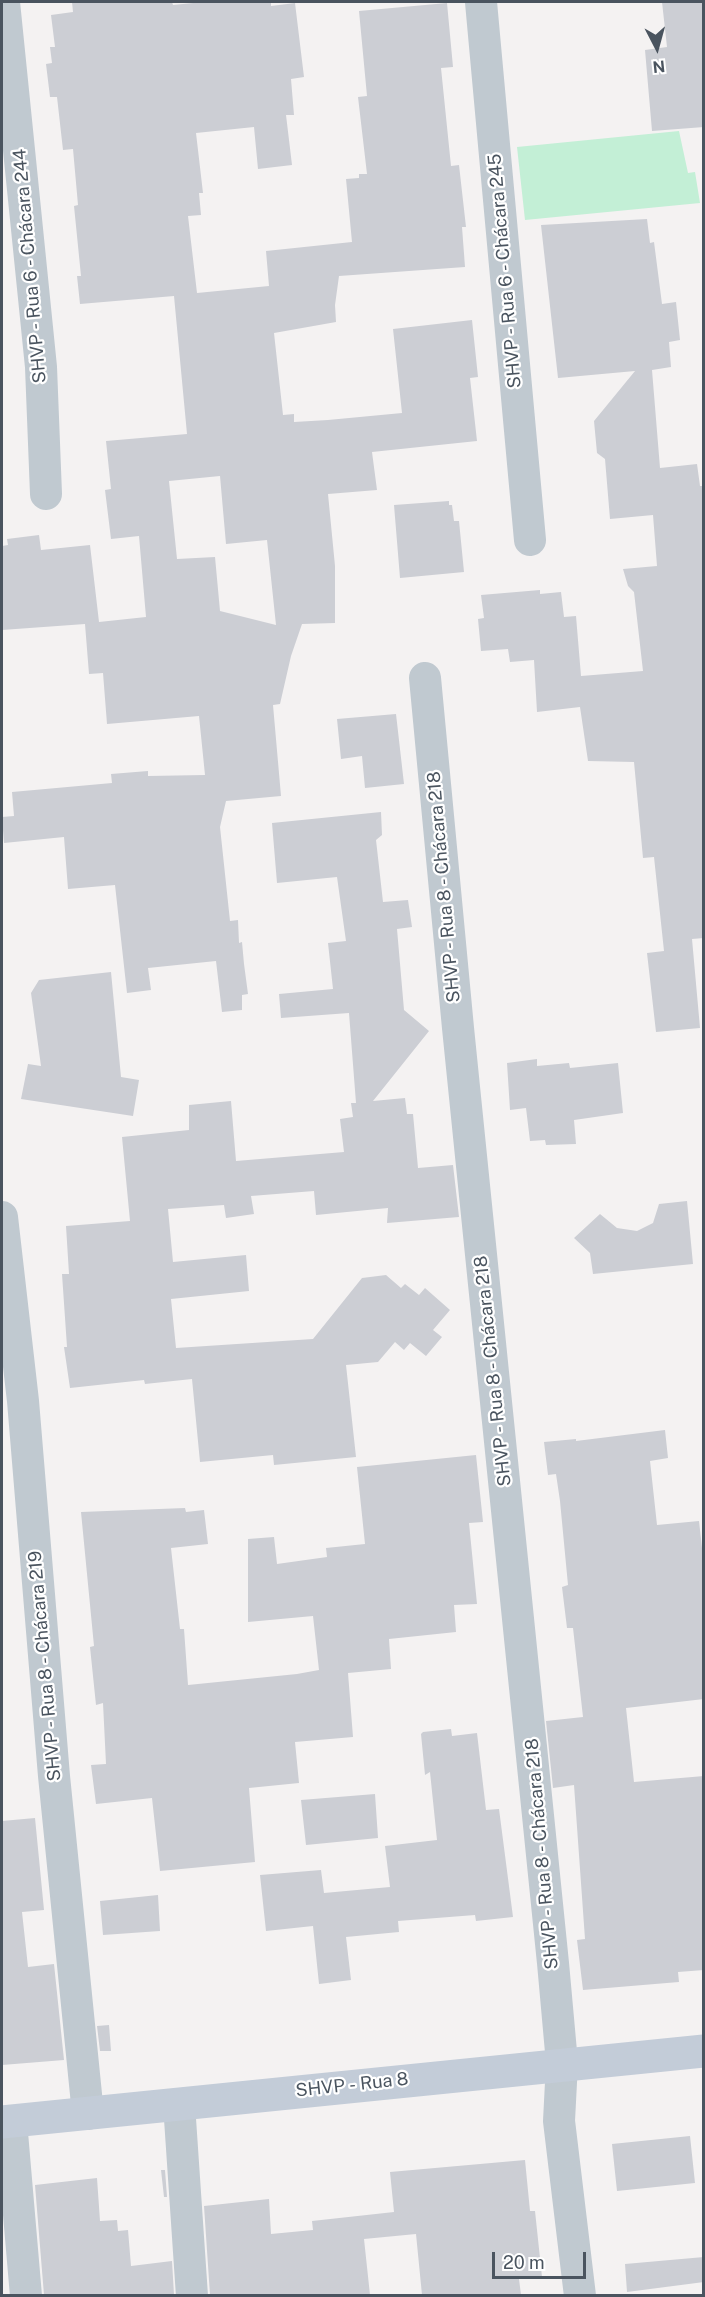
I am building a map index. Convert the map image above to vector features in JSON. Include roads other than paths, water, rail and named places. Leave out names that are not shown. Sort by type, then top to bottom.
[{"type":"street","name":"SHVP - Rua 6 - Chácara 244","points":[[4,2],[41,367],[46,494]]},
{"type":"street","name":"SHVP - Rua 6 - Chácara 245","points":[[481,2],[530,540]]},
{"type":"street","name":"SHVP - Rua 8 - Chácara 218","points":[[425,678],[562,2063],[559,2121],[580,2295]]},
{"type":"street","name":"SHVP - Rua 8 - Chácara 219","points":[[2,1217],[22,1401],[55,1788],[88,2114]]},
{"type":"street","name":"SHVP - Rua 8","points":[[6,2122],[562,2063],[704,2051]]},
{"type":"street","points":[[179,2104],[192,2295]]},
{"type":"street","points":[[6,2122],[26,2295]]}]
